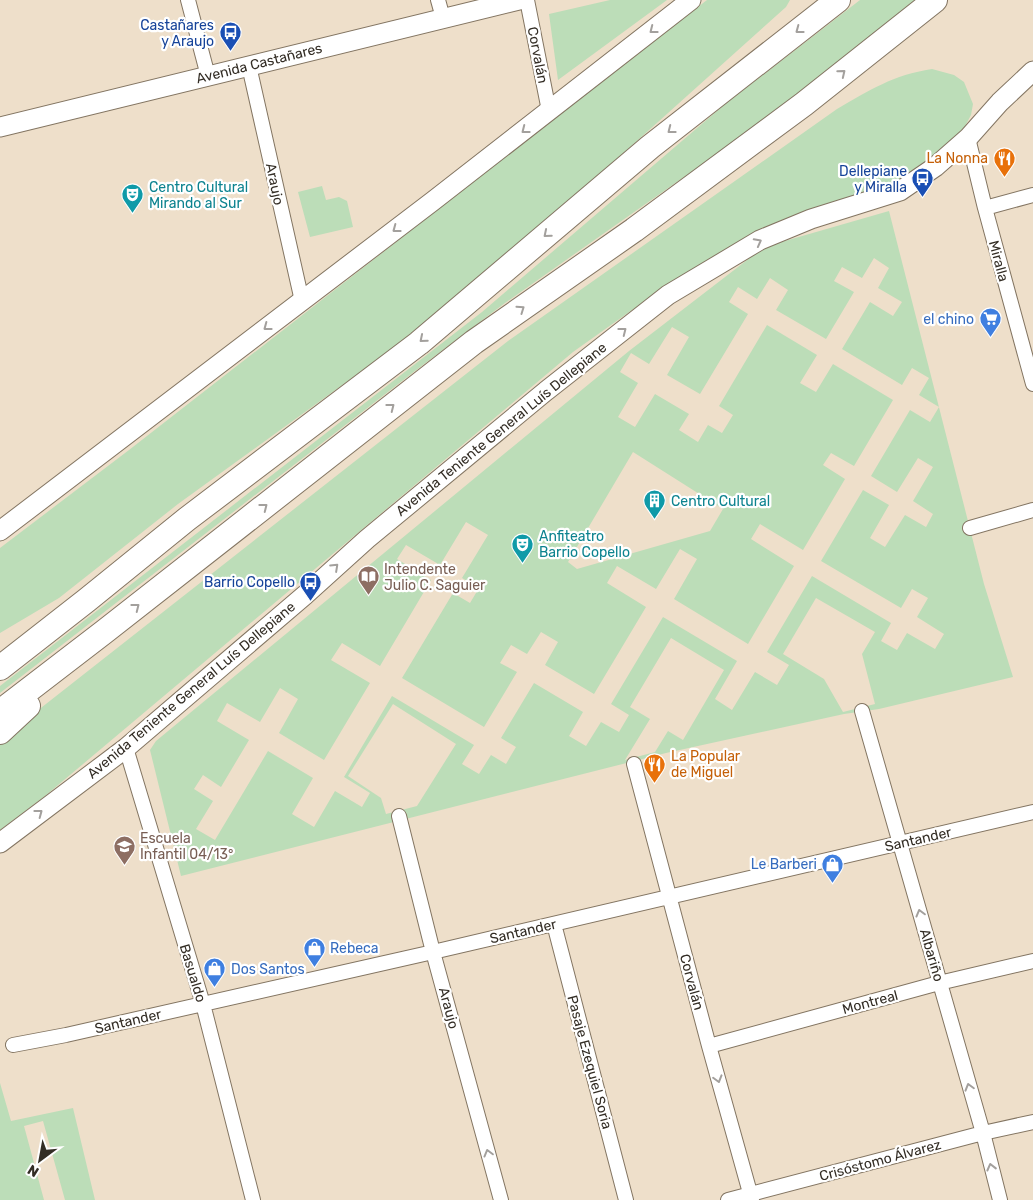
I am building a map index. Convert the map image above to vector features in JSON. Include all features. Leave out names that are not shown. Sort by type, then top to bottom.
[{"type":"highway","points":[[0,668],[187,519],[419,343],[650,147],[838,0]]},
{"type":"highway","points":[[0,712],[474,342],[634,230],[804,104],[935,0]]},
{"type":"highway","points":[[0,647],[87,600]]},
{"type":"highway","points":[[0,732],[104,632]]},
{"type":"street","points":[[188,0],[208,76]]},
{"type":"street","points":[[438,0],[443,18]]},
{"type":"street","name":"Avenida Castañares","points":[[0,127],[519,0]]},
{"type":"street","name":"Corvalán","points":[[527,0],[549,111]]},
{"type":"street","points":[[0,531],[302,301],[691,0]]},
{"type":"street","name":"Araujo","points":[[249,66],[302,301]]},
{"type":"street","name":"Avenida Teniente General Luís Dellepiane","points":[[0,843],[126,748],[305,595],[380,527],[546,391],[668,295],[760,240],[811,219],[900,191],[935,167],[968,138],[1000,102],[1033,71]]},
{"type":"street","name":"Miralla","points":[[968,138],[1033,384]]},
{"type":"street","points":[[985,208],[1033,195]]},
{"type":"street","points":[[970,528],[1033,510]]},
{"type":"street","name":"Albariño","points":[[862,711],[983,1133],[1000,1200]]},
{"type":"street","name":"Basualdo","points":[[126,748],[203,1004],[253,1200]]},
{"type":"street","name":"Corvalán","points":[[634,764],[751,1197]]},
{"type":"street","name":"Santander","points":[[13,1045],[433,952],[1033,812]]},
{"type":"street","name":"Araujo","points":[[399,816],[433,952],[501,1200]]},
{"type":"street","name":"Pasaje Ezequiel Soria","points":[[554,924],[626,1200]]},
{"type":"street","name":"Montreal","points":[[709,1046],[939,983],[1033,961]]},
{"type":"street","name":"Crisóstomo Álvarez","points":[[728,1200],[751,1197],[983,1133],[1033,1122]]},
{"type":"green space","points":[[610,0],[667,0],[558,80],[549,14]]},
{"type":"green space","points":[[707,0],[790,0],[786,7],[461,299],[178,504],[59,598],[0,633],[0,548],[129,450]]},
{"type":"green space","points":[[860,0],[919,0],[847,57],[718,153],[505,303],[0,693],[0,686],[482,312],[724,105]]},
{"type":"green space","points":[[932,69],[954,75],[964,82],[973,104],[971,115],[963,130],[941,150],[911,173],[877,193],[722,257],[632,310],[573,352],[45,796],[0,830],[0,742],[9,733],[508,341],[837,109],[894,79]]},
{"type":"green space","points":[[322,186],[326,200],[339,197],[347,201],[353,227],[310,237],[298,192]]},
{"type":"green space","points":[[889,211],[939,407],[984,584],[1013,677],[879,709],[844,714],[666,753],[181,876],[150,750],[156,741],[629,351],[764,247]],"holes":[[[874,258],[889,268],[878,288],[902,302],[893,316],[870,302],[842,349],[902,385],[912,368],[929,378],[919,395],[939,407],[930,422],[910,410],[871,476],[897,492],[918,458],[933,467],[913,501],[933,514],[926,527],[905,515],[885,547],[870,538],[889,505],[863,490],[821,561],[901,608],[912,589],[928,598],[917,617],[944,634],[935,649],[907,633],[897,650],[881,641],[891,623],[812,576],[767,652],[789,665],[777,685],[755,672],[732,710],[715,699],[737,661],[663,617],[611,704],[629,715],[619,732],[601,722],[586,746],[569,736],[583,712],[534,683],[501,738],[516,747],[506,764],[491,755],[479,774],[462,764],[474,745],[392,696],[344,777],[370,793],[362,807],[335,791],[314,827],[292,814],[313,778],[268,751],[215,840],[196,829],[213,801],[194,789],[203,775],[221,787],[249,740],[217,721],[227,703],[260,722],[280,688],[298,699],[279,733],[324,760],[370,683],[331,660],[342,643],[380,666],[431,580],[397,559],[406,545],[440,565],[466,522],[488,535],[462,578],[479,588],[470,603],[453,593],[402,678],[484,727],[517,672],[500,663],[511,645],[527,654],[541,632],[558,642],[545,665],[594,694],[646,607],[607,583],[617,566],[656,589],[680,549],[697,559],[674,599],[748,644],[794,566],[751,539],[760,524],[803,550],[845,479],[823,465],[831,453],[854,466],[893,400],[833,364],[816,392],[800,383],[817,355],[767,325],[719,406],[733,415],[722,433],[708,425],[698,442],[679,430],[689,414],[655,394],[635,427],[618,417],[638,383],[620,372],[631,353],[649,364],[672,327],[689,337],[667,375],[700,394],[748,314],[729,302],[738,287],[757,299],[770,278],[788,290],[776,310],[826,339],[854,292],[834,281],[842,267],[862,278]],[[633,452],[723,509],[710,531],[577,569],[568,562]],[[816,598],[875,632],[862,654],[875,704],[843,712],[824,679],[783,654]],[[671,638],[724,670],[683,740],[668,731],[655,752],[625,760],[650,719],[630,707]],[[393,704],[456,744],[417,806],[386,814],[381,798],[348,776]]]},
{"type":"green space","points":[[0,1083],[11,1121],[73,1108],[95,1200],[65,1200],[43,1121],[24,1126],[44,1200],[0,1200]]},
{"type":"place","name":"Castañares y Araujo","points":[[230,52]]},
{"type":"place","name":"La Nonna","points":[[1004,177]]},
{"type":"place","name":"Dellepiane y Miralla","points":[[923,198]]},
{"type":"place","name":"Centro Cultural Mirando al Sur","points":[[133,214]]},
{"type":"place","name":"el chino","points":[[990,338]]},
{"type":"place","name":"Centro Cultural","points":[[655,520]]},
{"type":"place","name":"Anfiteatro Barrio Copello","points":[[523,563]]},
{"type":"place","name":"Intendente Julio C. Saguier","points":[[368,596]]},
{"type":"place","name":"Barrio Copello","points":[[311,601]]},
{"type":"place","name":"La Popular de Miguel","points":[[655,783]]},
{"type":"place","name":"Escuela Infantil 04/13°","points":[[124,865]]},
{"type":"place","name":"Le Barberi","points":[[833,883]]},
{"type":"place","name":"Rebeca","points":[[314,967]]},
{"type":"place","name":"Dos Santos","points":[[215,988]]}]
